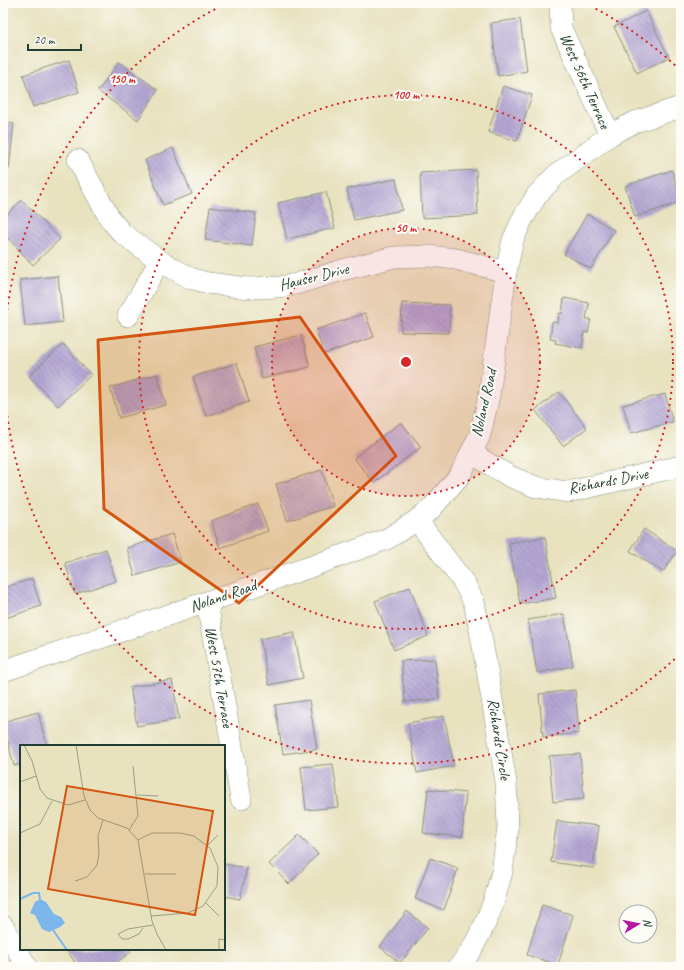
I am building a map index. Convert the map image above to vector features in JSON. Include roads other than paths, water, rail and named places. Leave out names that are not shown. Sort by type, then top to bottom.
[{"type":"street","name":"West 56th Terrace","points":[[560,3],[561,28],[610,135]]},
{"type":"street","name":"Noland Road","points":[[3,671],[310,567],[387,539],[432,509],[460,475],[480,435],[489,396],[506,272],[513,240],[523,218],[537,195],[556,175],[610,135],[635,122],[681,107]]},
{"type":"street","name":"Hauser Drive","points":[[78,160],[110,219],[122,234],[160,261],[190,278],[208,283],[248,288],[279,288],[394,257],[429,256],[456,259],[506,272]]},
{"type":"street","points":[[128,316],[160,261]]},
{"type":"street","name":"Richards Drive","points":[[471,453],[509,476],[536,487],[568,492],[681,466]]},
{"type":"street","name":"Richards Circle","points":[[417,520],[464,583],[474,602],[506,782],[508,827],[502,872],[493,904],[485,924],[472,949],[459,967]]},
{"type":"street","name":"West 57th Terrace","points":[[207,602],[241,799]]},
{"type":"street","points":[[3,926],[27,967]]}]
